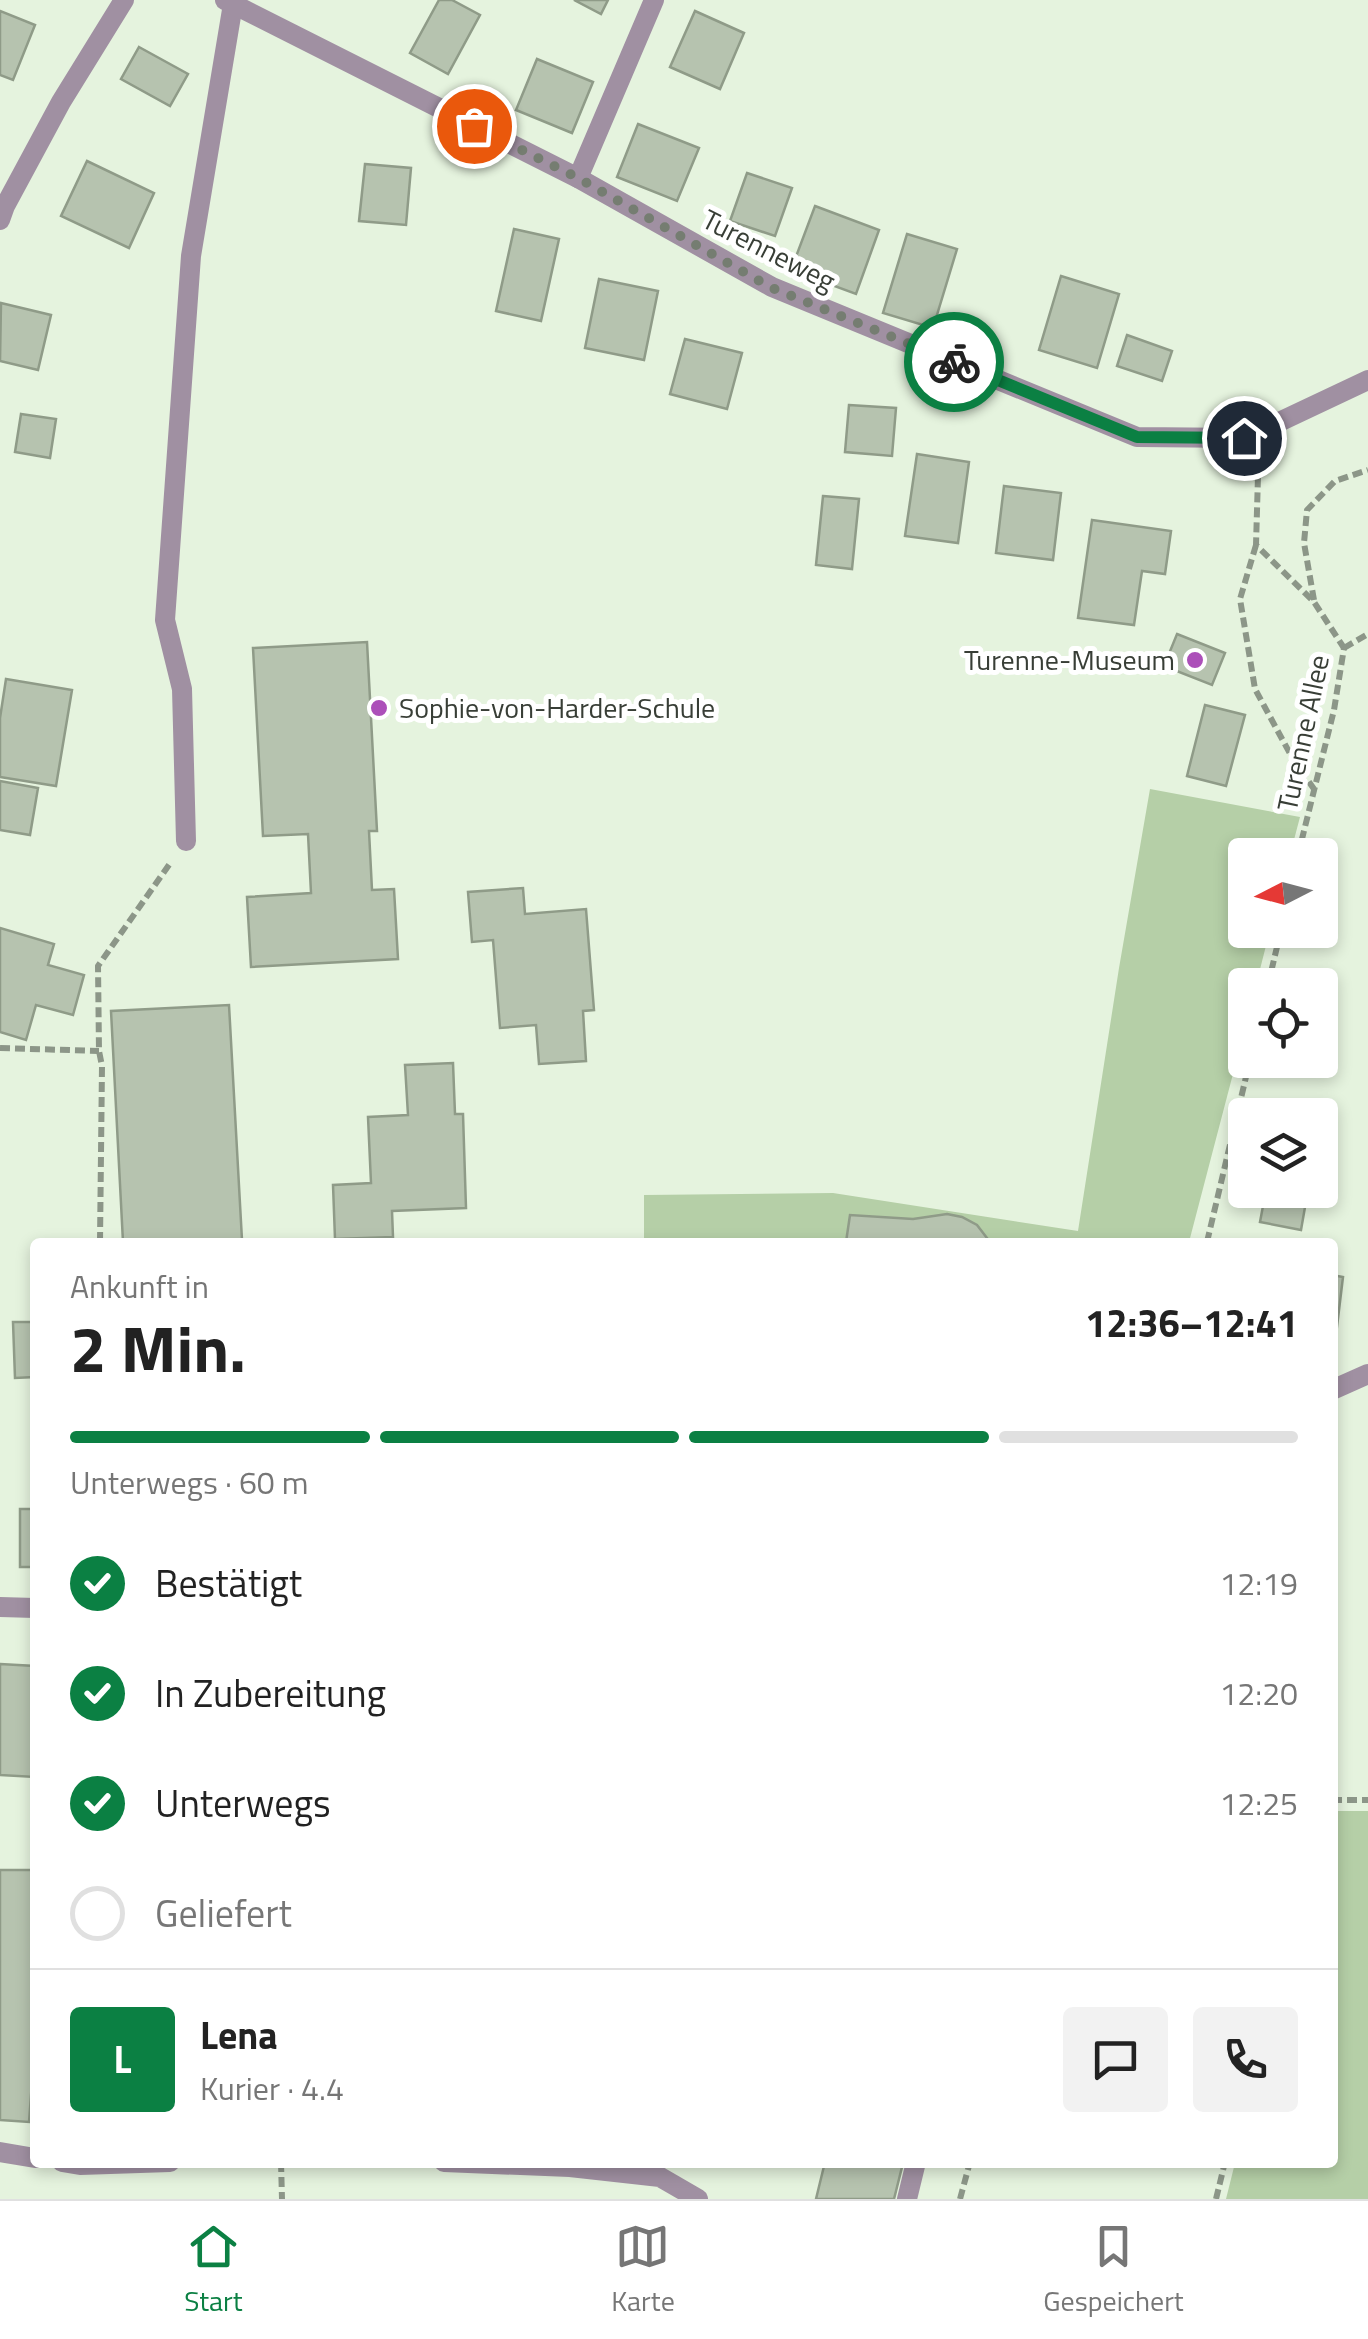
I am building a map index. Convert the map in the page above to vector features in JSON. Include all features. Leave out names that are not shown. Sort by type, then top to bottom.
[{"type":"street","points":[[0,220],[61,102],[124,0]]},
{"type":"street","points":[[578,178],[654,0]]},
{"type":"street","points":[[186,840],[182,689],[166,620],[192,256],[229,2]]},
{"type":"street","name":"Turenneweg","points":[[229,2],[578,178],[772,288],[1137,437],[1244,438],[1368,380]]},
{"type":"street","points":[[1338,1387],[1368,1374]]},
{"type":"street","points":[[0,1607],[30,1608]]},
{"type":"street","points":[[0,2152],[30,2157]]},
{"type":"street","points":[[612,2168],[660,2177],[698,2199]]},
{"type":"street","points":[[907,2199],[915,2168]]},
{"type":"path","points":[[1244,438],[1258,476],[1256,545],[1240,600],[1255,689],[1294,762],[1314,790]]},
{"type":"path","points":[[1314,602],[1304,543],[1307,510],[1335,481],[1368,470]]},
{"type":"path","points":[[1256,545],[1314,602],[1344,648]]},
{"type":"path","name":"Turenne Allee","points":[[1302,838],[1334,710],[1344,648],[1368,634]]},
{"type":"path","points":[[100,1238],[102,1066],[98,966],[186,840]]},
{"type":"path","points":[[0,1048],[100,1051]]},
{"type":"path","points":[[1208,1238],[1246,1078]]},
{"type":"path","points":[[1338,1800],[1368,1800]]},
{"type":"path","points":[[281,2168],[282,2199]]},
{"type":"path","points":[[960,2199],[968,2168]]},
{"type":"path","points":[[1216,2199],[1224,2168]]},
{"type":"green space","points":[[1150,789],[1300,817],[1294,838],[1228,838],[1228,948],[1265,948],[1260,968],[1228,968],[1228,1078],[1232,1078],[1190,1238],[644,1238],[644,1195],[833,1193],[1078,1231]]},
{"type":"green space","points":[[1338,1811],[1368,1811],[1368,2199],[1226,2199],[1234,2168],[1338,2168]]},
{"type":"building","points":[[439,0],[452,0],[480,15],[448,74],[410,53]]},
{"type":"building","points":[[574,0],[608,0],[601,14]]},
{"type":"building","points":[[0,11],[35,25],[13,80],[0,75]]},
{"type":"building","points":[[695,11],[744,33],[720,89],[670,67]]},
{"type":"building","points":[[139,47],[188,74],[170,106],[121,79]]},
{"type":"building","points":[[537,59],[593,82],[572,133],[516,110]]},
{"type":"building","points":[[638,124],[699,148],[677,201],[617,177]]},
{"type":"building","points":[[87,161],[154,193],[129,248],[61,216]]},
{"type":"building","points":[[365,164],[411,168],[406,225],[359,221]]},
{"type":"building","points":[[747,173],[792,188],[775,236],[730,221]]},
{"type":"building","points":[[815,206],[879,230],[856,294],[791,270]]},
{"type":"building","points":[[514,229],[559,239],[541,321],[496,311]]},
{"type":"building","points":[[907,234],[957,249],[933,328],[883,313]]},
{"type":"building","points":[[1061,276],[1119,294],[1097,368],[1039,350]]},
{"type":"building","points":[[599,279],[658,291],[644,360],[585,348]]},
{"type":"building","points":[[1,303],[51,315],[38,370],[0,361]]},
{"type":"building","points":[[1127,335],[1172,351],[1162,381],[1117,366]]},
{"type":"building","points":[[685,339],[742,353],[727,409],[670,394]]},
{"type":"building","points":[[849,405],[896,408],[892,456],[845,452]]},
{"type":"building","points":[[21,414],[56,419],[50,458],[15,452]]},
{"type":"building","points":[[917,454],[969,462],[958,543],[905,536]]},
{"type":"building","points":[[1004,486],[1061,493],[1053,560],[996,553]]},
{"type":"building","points":[[823,496],[859,499],[852,569],[816,565]]},
{"type":"building","points":[[1092,520],[1171,531],[1165,574],[1142,571],[1134,625],[1078,618]]},
{"type":"building","name":"Turenne-Museum","points":[[1177,634],[1225,653],[1212,685],[1164,666]]},
{"type":"building","points":[[367,642],[377,831],[369,831],[372,890],[394,889],[398,959],[251,967],[247,897],[311,893],[308,834],[263,836],[253,648]]},
{"type":"building","points":[[6,679],[72,690],[56,786],[0,777],[0,718]]},
{"type":"building","points":[[1205,705],[1245,715],[1226,786],[1187,776]]},
{"type":"building","points":[[0,781],[38,788],[30,835],[0,830]]},
{"type":"building","points":[[523,888],[525,914],[586,909],[594,1010],[583,1011],[586,1061],[539,1064],[536,1025],[500,1028],[493,940],[472,942],[468,892]]},
{"type":"building","points":[[0,928],[54,944],[48,965],[84,975],[73,1015],[36,1005],[26,1040],[0,1032]]},
{"type":"building","points":[[229,1005],[242,1238],[123,1238],[111,1011]]},
{"type":"building","points":[[453,1063],[455,1114],[463,1114],[466,1208],[392,1211],[393,1237],[335,1238],[333,1185],[371,1183],[368,1117],[408,1115],[405,1065]]},
{"type":"building","points":[[1263,1208],[1305,1208],[1301,1230],[1260,1222]]},
{"type":"building","points":[[947,1214],[962,1217],[977,1225],[987,1238],[847,1238],[850,1215],[913,1219]]},
{"type":"building","points":[[1338,1276],[1343,1277],[1338,1318]]},
{"type":"building","points":[[13,1322],[30,1322],[30,1377],[15,1378]]},
{"type":"building","points":[[20,1509],[30,1509],[30,1567],[20,1567]]},
{"type":"building","points":[[0,1664],[30,1666],[30,1777],[0,1775]]},
{"type":"building","points":[[0,1870],[30,1870],[29,2122],[0,2120]]},
{"type":"building","points":[[824,2168],[902,2168],[894,2199],[816,2199]]},
{"type":"way so far","points":[[474,126],[578,178],[772,288],[954,362]]},
{"type":"place","name":"Turenne-Museum","points":[[1195,660]]},
{"type":"place","name":"Sophie-von-Harder-Schule","points":[[379,708]]},
{"type":"route","points":[[954,362],[1137,437],[1244,438]]}]
